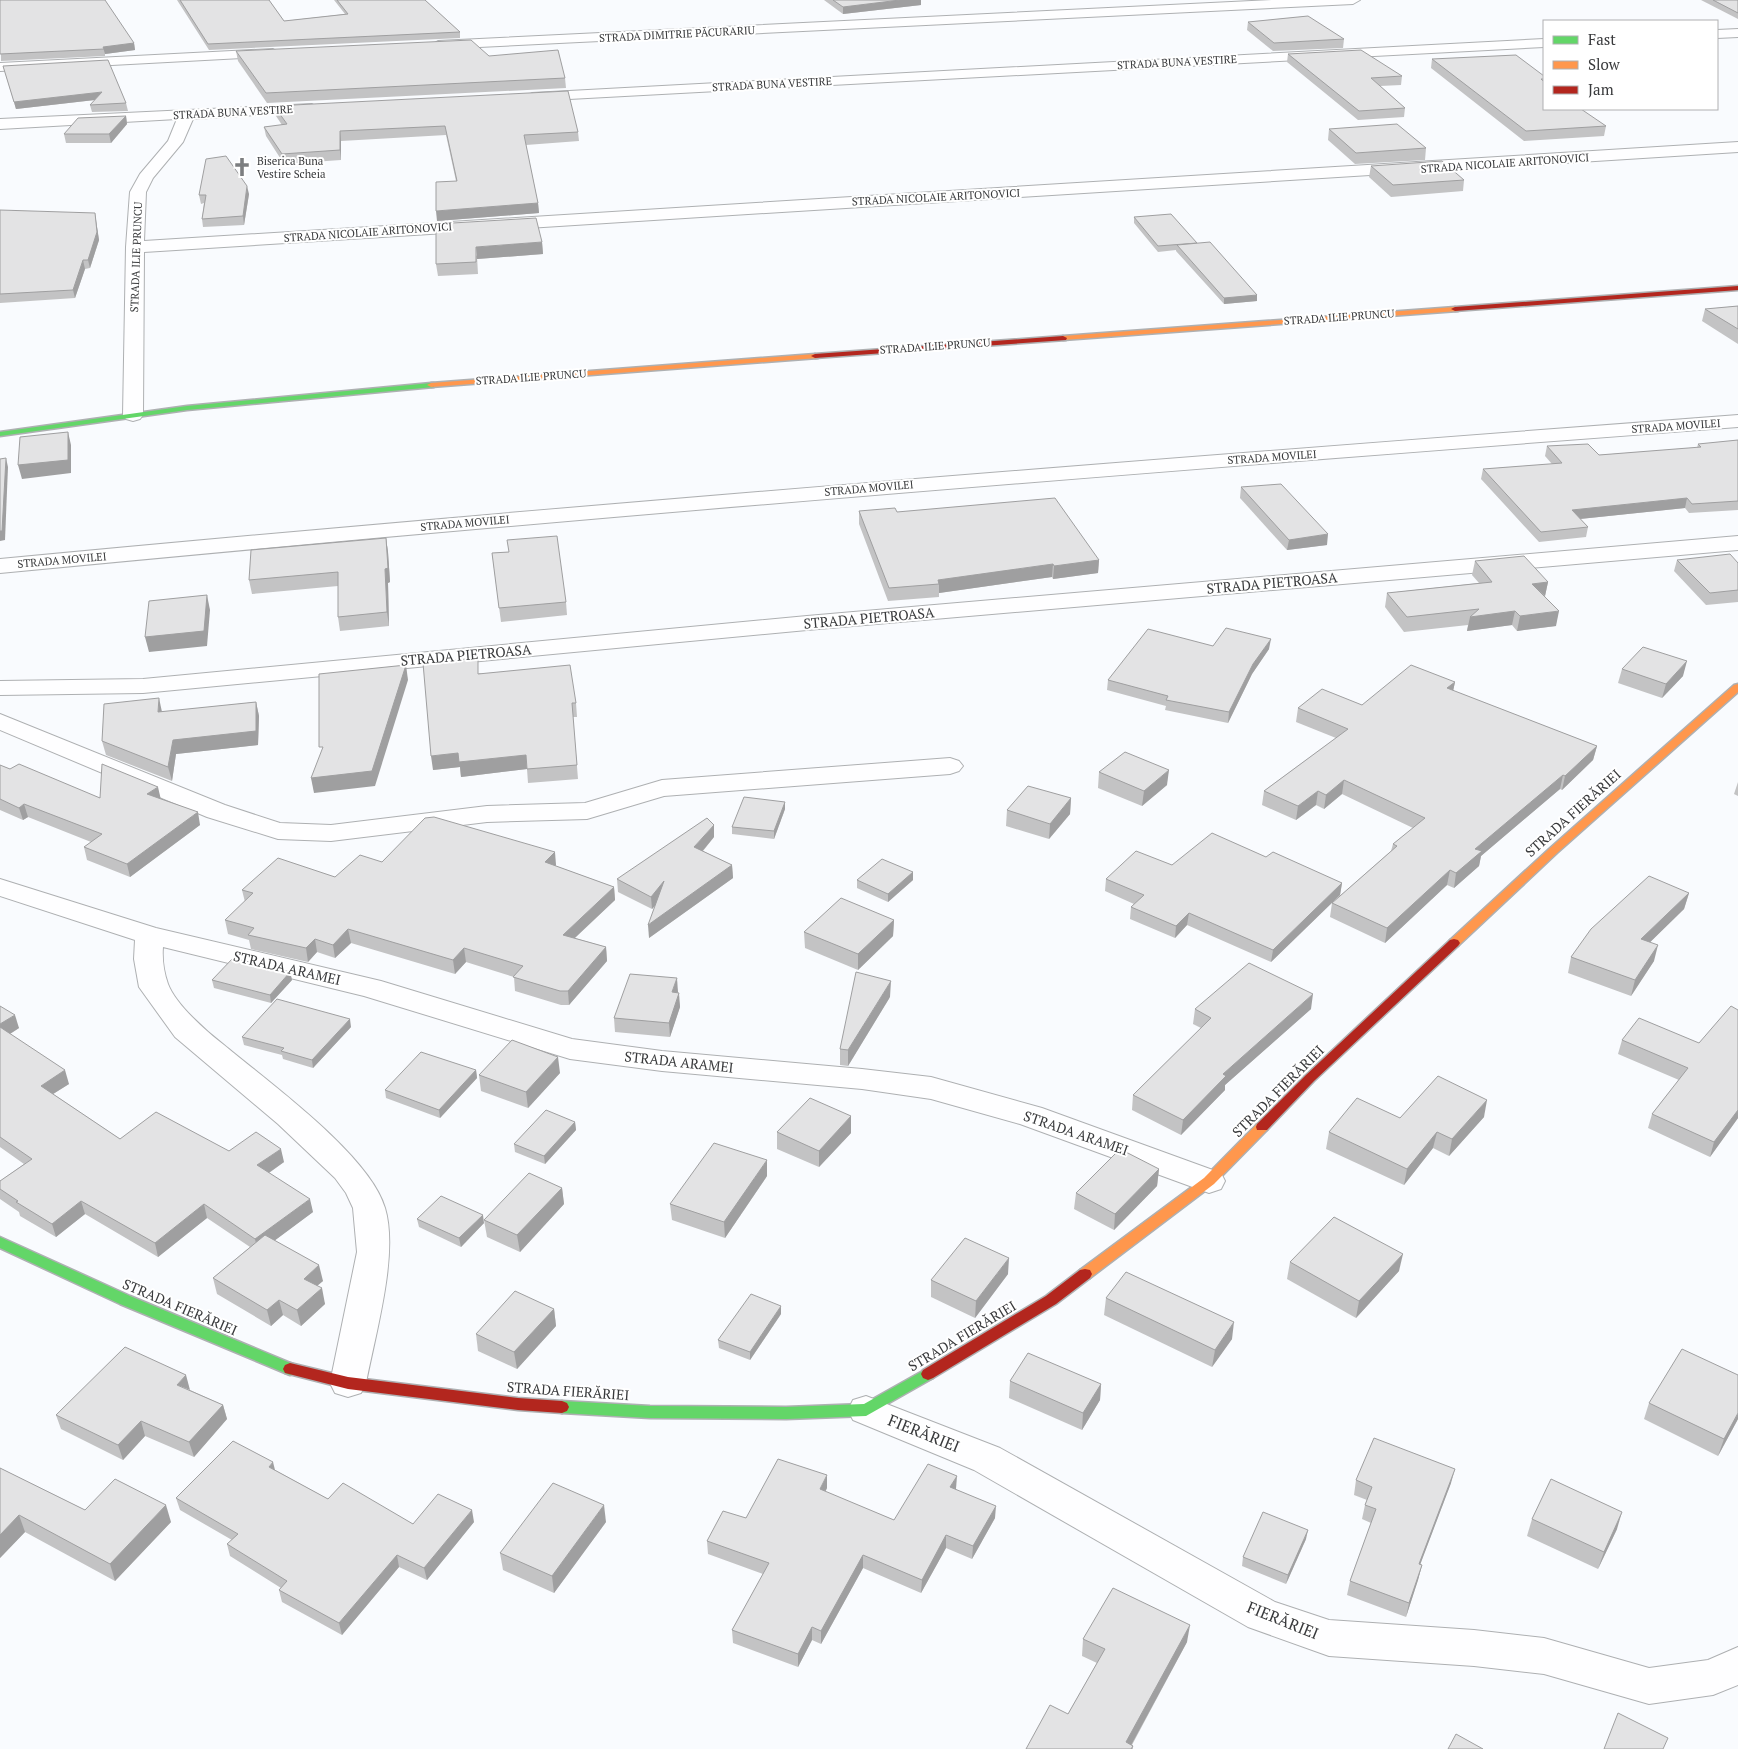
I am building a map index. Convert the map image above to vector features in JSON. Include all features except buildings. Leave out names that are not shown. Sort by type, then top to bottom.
[{"type":"street","name":"STRADA DIMITRIE PĂCURARIU","points":[[427,46],[1353,0]]},
{"type":"street","points":[[1718,34],[1738,33]]},
{"type":"street","name":"STRADA BUNA VESTIRE","points":[[518,98],[1543,43]]},
{"type":"street","points":[[0,67],[292,52]]},
{"type":"street","name":"STRADA BUNA VESTIRE","points":[[0,124],[323,108]]},
{"type":"street","name":"STRADA ILIE PRUNCU","points":[[133,415],[135,247],[138,192],[141,185],[175,142],[187,114]]},
{"type":"street","name":"STRADA NICOLAIE ARITONOVICI","points":[[135,247],[1738,147]]},
{"type":"street","name":"STRADA ILIE PRUNCU","points":[[0,434],[242,402],[478,381],[1738,288]]},
{"type":"street","name":"STRADA MOVILEI","points":[[0,566],[386,529],[954,480],[1738,421]]},
{"type":"street","name":"STRADA PIETROASA","points":[[0,688],[143,686],[777,626],[1738,543]]},
{"type":"street","name":"STRADA FIERĂRIEI","points":[[0,1242],[125,1300],[273,1363],[300,1373],[348,1383],[518,1404],[650,1412],[786,1413],[866,1410],[989,1339],[1051,1300],[1209,1181],[1317,1071],[1560,844],[1738,687]]},
{"type":"street","points":[[0,721],[206,807],[278,831],[331,833],[487,814],[587,811],[662,788],[950,766]]},
{"type":"street","name":"STRADA ARAMEI","points":[[0,887],[54,906],[149,935],[371,988],[570,1049],[662,1061],[862,1079],[931,1088],[1031,1116],[1209,1181]]},
{"type":"street","points":[[149,935],[148,959],[154,987],[186,1030],[289,1116],[346,1170],[360,1188],[370,1208],[374,1252],[348,1383]]},
{"type":"street","name":"FIERĂRIEI","points":[[866,1410],[987,1459],[1262,1615],[1329,1638],[1474,1648],[1544,1656],[1649,1686],[1713,1677],[1738,1665]]},
{"type":"traffic: fast","points":[[0,434],[187,408],[431,385]]},
{"type":"traffic: fast","points":[[0,1242],[125,1300],[290,1369]]},
{"type":"traffic: fast","points":[[562,1407],[650,1412],[786,1413],[866,1410],[928,1374]]},
{"type":"traffic: slow","points":[[1063,338],[1455,309]]},
{"type":"traffic: slow","points":[[431,385],[815,356]]},
{"type":"traffic: slow","points":[[1454,943],[1553,851],[1738,687]]},
{"type":"traffic: slow","points":[[1085,1274],[1209,1181],[1262,1127]]},
{"type":"traffic: jam","points":[[1455,309],[1738,288]]},
{"type":"traffic: jam","points":[[815,356],[1063,338]]},
{"type":"traffic: jam","points":[[1262,1127],[1310,1078],[1454,943]]},
{"type":"traffic: jam","points":[[928,1374],[1051,1300],[1085,1274]]},
{"type":"traffic: jam","points":[[290,1369],[348,1383],[518,1404],[562,1407]]},
{"type":"place","name":"Biserica Buna Vestire Scheia","points":[[242,167]]}]
